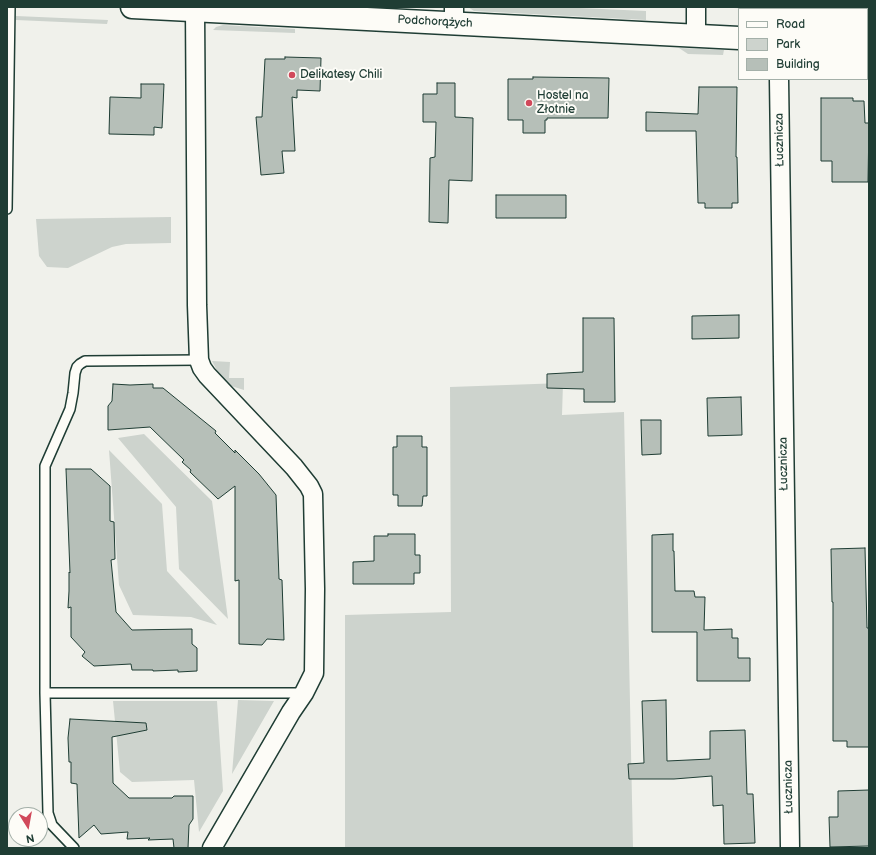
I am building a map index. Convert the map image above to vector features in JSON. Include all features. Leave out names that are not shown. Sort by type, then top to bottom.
[{"type":"street","name":"Podchorążych","points":[[132,7],[195,10],[454,15],[696,36],[738,38]]},
{"type":"street","points":[[696,7],[696,36]]},
{"type":"street","points":[[195,10],[196,298],[200,360],[202,368],[207,375],[294,467],[309,486],[312,494],[315,589],[314,673],[304,693],[287,718],[212,848]]},
{"type":"street","name":"Łucznicza","points":[[779,80],[790,848]]},
{"type":"lane","points":[[7,209],[10,7]]},
{"type":"lane","points":[[74,848],[52,825],[48,813],[45,693],[45,466],[70,409],[74,393],[77,367],[85,361],[200,360]]},
{"type":"lane","points":[[45,693],[304,693]]},
{"type":"green space","points":[[468,7],[557,7],[646,11],[646,20],[474,11]]},
{"type":"green space","points":[[716,7],[869,7],[869,20],[868,8]]},
{"type":"green space","points":[[16,16],[108,20],[107,24],[16,20]]},
{"type":"green space","points":[[223,25],[295,29],[295,33],[213,30],[216,27]]},
{"type":"green space","points":[[679,48],[724,50],[723,55],[688,54]]},
{"type":"green space","points":[[171,217],[171,243],[126,244],[112,247],[68,268],[47,267],[39,256],[36,219]]},
{"type":"green space","points":[[212,361],[230,362],[229,378],[244,378],[244,390],[228,385],[222,380]]},
{"type":"green space","points":[[563,383],[562,415],[624,412],[633,848],[345,848],[345,615],[451,612],[450,387]]},
{"type":"green space","points":[[144,434],[212,501],[228,619],[179,569],[176,507],[118,438]]},
{"type":"green space","points":[[109,450],[162,504],[167,571],[217,625],[191,617],[133,615],[119,585]]},
{"type":"green space","points":[[238,700],[274,701],[232,774]]},
{"type":"green space","points":[[113,701],[217,701],[223,791],[199,832],[194,780],[132,782],[120,772]]},
{"type":"building","points":[[285,57],[321,58],[320,91],[297,90],[297,98],[292,97],[295,151],[282,151],[284,173],[261,175],[256,117],[262,117],[265,59],[285,59]]},
{"type":"building","points":[[533,77],[609,78],[608,118],[547,118],[547,120],[545,120],[545,133],[523,133],[523,120],[508,120],[508,79],[533,79]]},
{"type":"building","points":[[437,83],[455,83],[455,117],[473,118],[472,181],[449,180],[448,223],[429,222],[430,158],[435,157],[436,122],[423,122],[423,94],[437,94]]},
{"type":"building","points":[[141,84],[164,84],[162,128],[154,127],[154,135],[109,134],[110,97],[141,98]]},
{"type":"building","points":[[699,87],[737,87],[736,157],[738,203],[732,203],[732,208],[705,208],[705,203],[698,203],[696,131],[646,131],[646,112],[698,114]]},
{"type":"building","points":[[821,98],[853,98],[853,101],[864,101],[865,123],[869,123],[868,182],[832,182],[832,161],[821,161]]},
{"type":"building","points":[[496,195],[566,195],[566,218],[496,218]]},
{"type":"building","points":[[739,315],[739,338],[692,339],[692,316]]},
{"type":"building","points":[[583,318],[614,318],[615,402],[584,402],[584,389],[547,388],[547,374],[583,372]]},
{"type":"building","points":[[113,384],[153,384],[153,388],[163,388],[216,431],[215,433],[259,474],[276,495],[279,579],[282,580],[284,640],[267,639],[262,645],[239,644],[239,580],[235,581],[235,486],[218,499],[190,472],[191,470],[182,462],[184,460],[150,427],[108,430],[108,406],[112,401]]},
{"type":"building","points":[[741,397],[742,435],[708,436],[707,398]]},
{"type":"building","points":[[641,420],[661,420],[661,454],[642,455]]},
{"type":"building","points":[[397,436],[422,436],[422,447],[427,447],[427,496],[423,496],[422,506],[398,506],[398,495],[393,495],[393,447],[397,447]]},
{"type":"building","points":[[66,469],[91,469],[110,486],[110,521],[114,522],[115,559],[111,560],[116,612],[132,630],[192,629],[192,644],[197,648],[197,671],[178,672],[178,670],[132,670],[131,664],[94,666],[82,656],[85,652],[71,637],[71,607],[68,608],[69,572],[70,573]]},
{"type":"building","points":[[388,534],[415,534],[415,555],[420,555],[420,573],[414,573],[414,584],[353,584],[353,562],[374,561],[374,536],[388,536]]},
{"type":"building","points":[[673,534],[675,591],[694,591],[695,597],[705,597],[704,630],[732,629],[732,638],[738,638],[738,658],[750,658],[750,681],[697,681],[697,632],[652,632],[652,535]]},
{"type":"building","points":[[865,548],[867,628],[869,628],[869,747],[847,747],[847,741],[833,741],[833,602],[831,549]]},
{"type":"building","points":[[666,700],[667,761],[710,759],[710,731],[745,730],[747,794],[753,794],[755,843],[724,844],[723,805],[713,806],[712,776],[674,779],[629,779],[628,764],[644,763],[642,701]]},
{"type":"building","points":[[70,719],[146,723],[147,730],[112,737],[113,783],[129,798],[172,798],[174,796],[193,796],[193,819],[189,825],[188,848],[174,848],[173,839],[127,839],[128,832],[101,834],[94,825],[79,838],[77,784],[71,783],[71,762],[69,762],[68,738]]},
{"type":"building","points":[[869,790],[869,846],[830,847],[829,817],[838,817],[838,791]]},
{"type":"place","name":"Delikatesy Chili","points":[[292,75]]},
{"type":"place","name":"Hostel na Złotnie","points":[[529,103]]}]
